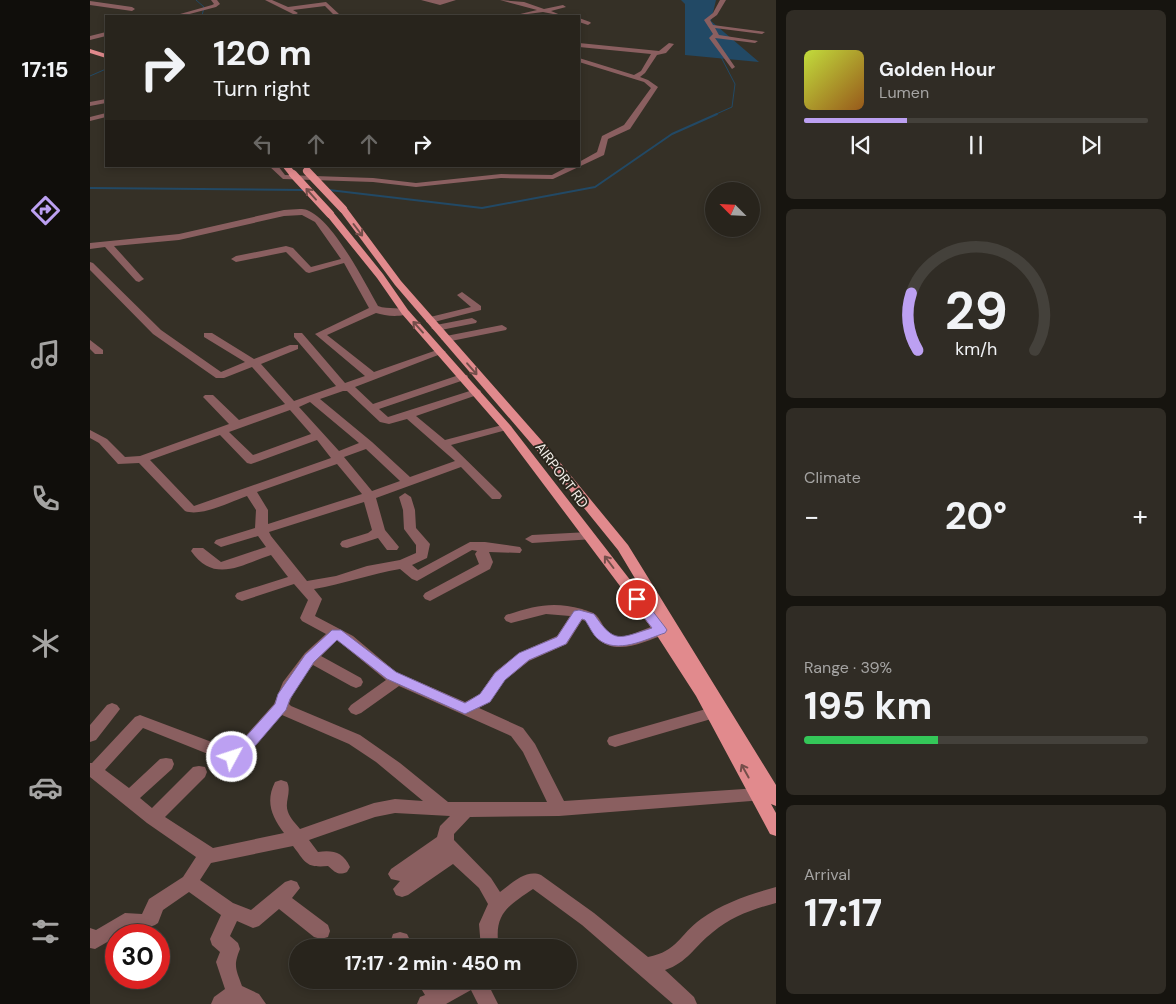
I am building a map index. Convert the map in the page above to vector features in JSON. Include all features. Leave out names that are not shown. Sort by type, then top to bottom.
[{"type":"main road","points":[[90,53],[105,58]]},
{"type":"main road","name":"AIRPORT RD","points":[[287,167],[330,214],[380,276],[405,312],[506,427],[661,630],[713,713],[771,793],[776,829]]},
{"type":"main road","points":[[306,169],[342,209],[398,284],[545,452],[623,548],[771,793]]},
{"type":"street","points":[[180,15],[217,5],[216,1],[226,0]]},
{"type":"street","points":[[268,0],[299,15]]},
{"type":"street","points":[[424,0],[440,3],[453,0]]},
{"type":"street","points":[[504,0],[557,15]]},
{"type":"street","points":[[723,0],[715,14],[707,20],[716,34],[712,38],[732,67]]},
{"type":"street","points":[[90,3],[132,9]]},
{"type":"street","points":[[288,9],[326,4],[336,14]]},
{"type":"street","points":[[520,15],[563,7]]},
{"type":"street","points":[[299,8],[310,14]]},
{"type":"street","points":[[580,20],[588,24]]},
{"type":"street","points":[[710,26],[762,32]]},
{"type":"street","points":[[90,30],[105,33]]},
{"type":"street","points":[[90,38],[105,33]]},
{"type":"street","points":[[714,36],[755,40]]},
{"type":"street","points":[[580,45],[655,53],[664,52],[672,44]]},
{"type":"street","points":[[634,78],[643,72],[655,53]]},
{"type":"street","points":[[580,60],[654,84],[655,89],[627,127],[603,140],[602,153],[580,165]]},
{"type":"street","points":[[90,104],[105,101]]},
{"type":"street","points":[[90,119],[105,115]]},
{"type":"street","points":[[274,167],[280,174],[292,178],[373,180],[416,185],[448,184],[501,176],[545,178],[558,175],[576,167]]},
{"type":"street","points":[[90,246],[179,237],[298,212],[309,214],[318,220],[347,260],[365,294],[376,309],[383,312],[405,312]]},
{"type":"street","points":[[107,244],[139,279]]},
{"type":"street","points":[[236,259],[286,249],[290,250],[309,270],[347,260]]},
{"type":"street","points":[[90,265],[157,332],[218,375],[225,376],[294,348]]},
{"type":"street","points":[[433,324],[478,308],[462,295]]},
{"type":"street","points":[[372,377],[320,334],[376,309]]},
{"type":"street","points":[[433,324],[472,321]]},
{"type":"street","points":[[446,339],[502,328]]},
{"type":"street","points":[[208,335],[255,364],[362,483],[369,496],[379,531],[392,547]]},
{"type":"street","points":[[298,335],[346,387],[387,421],[476,392]]},
{"type":"street","points":[[90,343],[99,352]]},
{"type":"street","points":[[90,433],[103,441],[122,461],[142,459],[441,352]]},
{"type":"street","points":[[371,408],[463,377]]},
{"type":"street","points":[[434,387],[450,401]]},
{"type":"street","points":[[209,398],[237,425]]},
{"type":"street","points":[[313,399],[397,469],[408,482]]},
{"type":"street","points":[[409,415],[463,462],[496,496]]},
{"type":"street","points":[[443,444],[506,427]]},
{"type":"street","points":[[222,430],[251,460],[318,436]]},
{"type":"street","points":[[142,459],[192,510],[250,491],[338,458],[368,444]]},
{"type":"street","points":[[221,543],[369,496],[463,462]]},
{"type":"street","points":[[250,491],[262,510],[261,530],[300,583],[316,600],[307,618],[353,643],[383,670],[398,680],[512,729],[521,736],[559,808]]},
{"type":"street","points":[[242,596],[300,583],[338,580],[367,570],[403,564],[422,556],[424,549],[421,539],[410,529],[409,510],[405,498]]},
{"type":"street","points":[[347,544],[373,536],[379,531]]},
{"type":"street","points":[[532,539],[589,536]]},
{"type":"street","points":[[403,564],[417,576],[467,546],[515,550]]},
{"type":"street","points":[[430,596],[485,566],[486,562],[482,554],[485,546]]},
{"type":"street","points":[[198,551],[214,565],[221,567],[274,549]]},
{"type":"street","points":[[511,618],[547,607],[561,608],[590,617],[602,636],[611,641],[624,642],[661,630]]},
{"type":"street","points":[[465,709],[485,698],[500,676],[524,657],[562,640],[575,618],[580,614]]},
{"type":"street","points":[[336,633],[310,657],[283,698],[281,706],[237,756],[230,756],[140,721],[92,770],[153,818],[207,855],[238,852],[295,838],[384,808],[403,806],[466,810],[559,808],[771,793]]},
{"type":"street","points":[[310,657],[356,682]]},
{"type":"street","points":[[356,709],[398,680]]},
{"type":"street","points":[[281,706],[288,712],[336,730],[358,741],[445,809]]},
{"type":"street","points":[[90,736],[112,709]]},
{"type":"street","points":[[615,741],[713,713]]},
{"type":"street","points":[[129,798],[166,764]]},
{"type":"street","points":[[153,818],[200,772]]},
{"type":"street","points":[[280,787],[278,810],[295,838],[314,860],[332,858],[341,867]]},
{"type":"street","points":[[466,810],[446,831],[450,847],[485,883],[498,904]]},
{"type":"street","points":[[400,882],[450,847]]},
{"type":"street","points":[[90,936],[95,941],[125,920],[138,923],[148,921],[152,917],[158,902],[189,882],[207,855]]},
{"type":"street","points":[[488,939],[486,930],[498,904],[530,881],[539,881],[645,966],[687,1004]]},
{"type":"street","points":[[189,882],[231,910],[252,920],[285,893],[321,931]]},
{"type":"street","points":[[645,966],[673,960],[706,927],[720,918],[735,909],[776,895]]},
{"type":"street","points":[[231,910],[231,918],[219,938],[231,949],[225,962],[229,999],[246,996],[256,1004]]},
{"type":"street","points":[[429,989],[433,1001],[455,989]]},
{"type":"street","points":[[480,989],[488,1004]]},
{"type":"water","points":[[681,0],[716,0],[711,21],[759,62],[685,55],[685,4]]},
{"type":"waterway","points":[[196,0],[204,7],[202,15]]},
{"type":"waterway","points":[[714,115],[732,107],[735,84],[721,57]]},
{"type":"waterway","points":[[90,76],[105,69]]},
{"type":"waterway","points":[[329,190],[482,208],[595,187],[672,134],[717,114]]},
{"type":"waterway","points":[[90,188],[306,190]]},
{"type":"route","points":[[232,757],[239,755],[281,706],[283,698],[309,658],[336,633],[353,643],[391,676],[465,709],[485,698],[500,676],[524,657],[562,640],[579,614],[585,614],[590,617],[602,636],[611,641],[624,642],[661,630],[637,599]]}]
